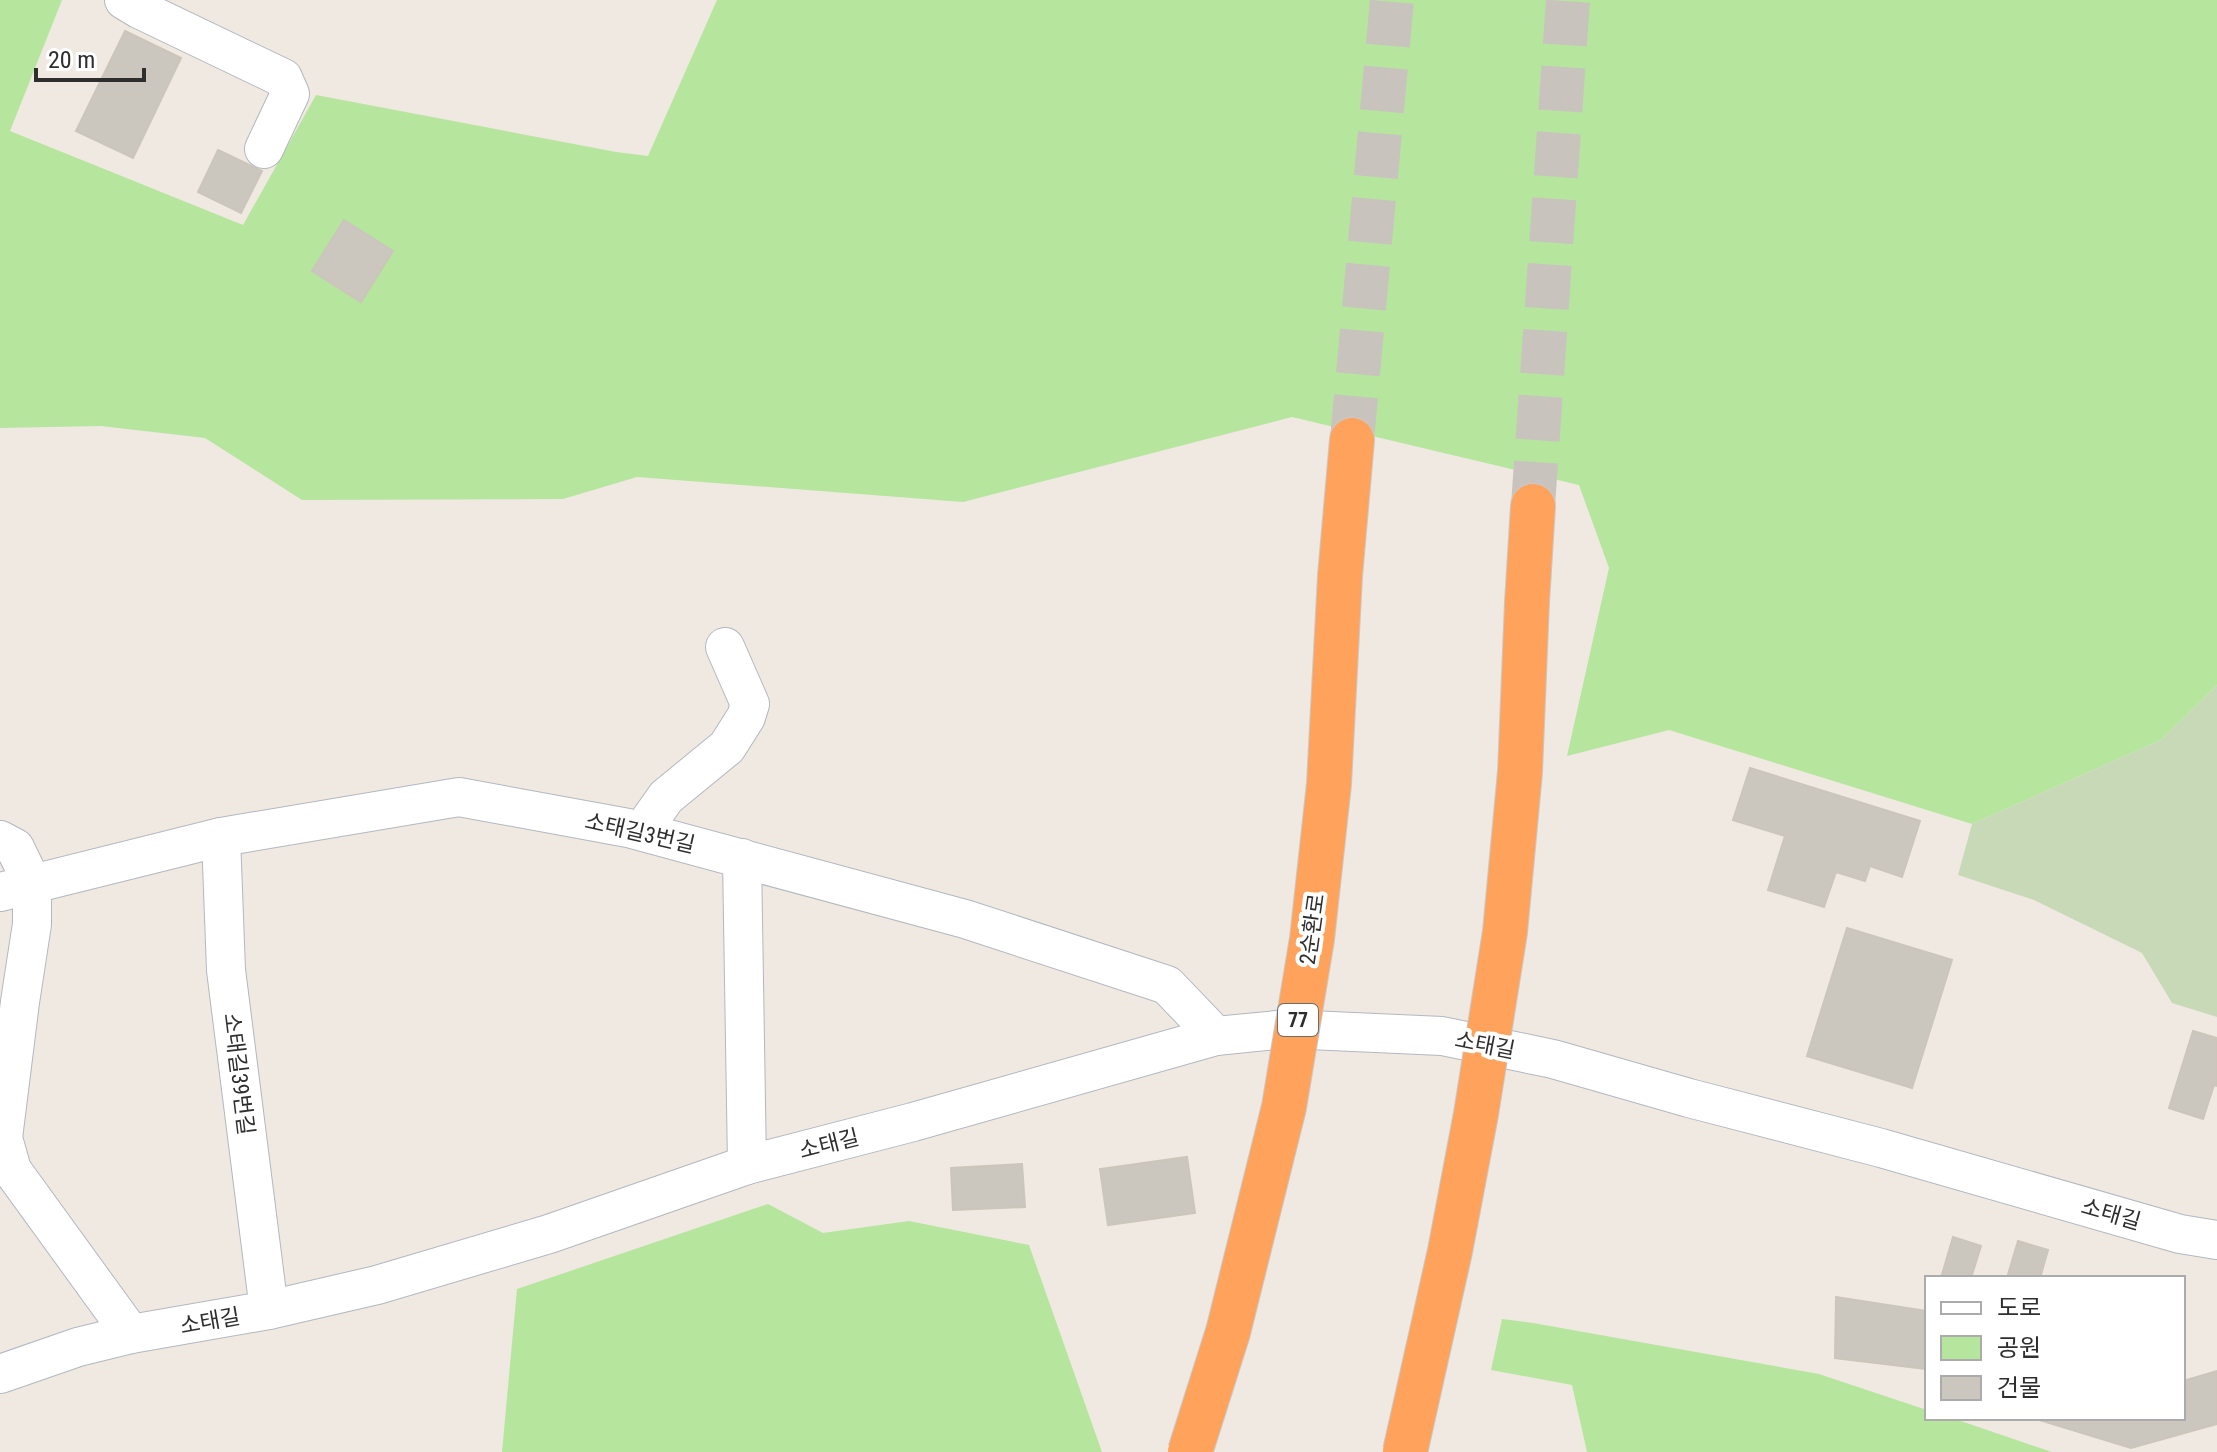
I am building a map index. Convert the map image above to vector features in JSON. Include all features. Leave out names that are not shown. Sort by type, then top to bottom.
[{"type":"highway","name":"2순환로","points":[[1190,1452],[1228,1332],[1284,1107],[1312,939],[1329,784],[1340,576],[1352,440]]},
{"type":"highway","points":[[1405,1452],[1450,1251],[1505,932],[1520,772],[1533,506]]},
{"type":"street","points":[[124,0],[283,78],[290,94],[264,149]]},
{"type":"street","points":[[642,831],[666,797],[727,747],[746,717],[750,704],[725,647]]},
{"type":"street","name":"소태길3번길","points":[[16,887],[221,837],[459,797],[642,831],[965,919],[1167,985],[1216,1036]]},
{"type":"street","name":"소태길39번길","points":[[221,837],[226,970],[269,1310]]},
{"type":"street","points":[[0,840],[15,848],[16,887],[32,924],[3,1138],[12,1170],[131,1334]]},
{"type":"street","points":[[742,858],[747,1165]]},
{"type":"street","name":"소태길","points":[[0,1374],[78,1347],[131,1334],[269,1310],[377,1285],[549,1234],[747,1165],[913,1122],[1216,1036],[1287,1029],[1442,1036],[1553,1059],[1881,1148],[2180,1234],[2217,1240]]},
{"type":"green space","points":[[0,0],[62,0],[10,131],[243,225],[316,95],[648,156],[717,0],[2217,0],[2217,685],[2161,740],[1972,824],[1669,730],[1567,756],[1609,568],[1579,485],[1292,417],[963,502],[637,477],[563,499],[302,500],[205,438],[101,426],[0,428]]},
{"type":"green space","points":[[2217,685],[2217,1017],[2172,1003],[2142,953],[2034,900],[1958,875],[1972,824],[2161,740]]},
{"type":"green space","points":[[768,1204],[823,1233],[909,1221],[1029,1245],[1102,1452],[502,1452],[517,1289]]},
{"type":"green space","points":[[1502,1319],[1533,1323],[1819,1374],[1925,1409],[1925,1420],[1958,1420],[2052,1452],[1587,1452],[1572,1385],[1491,1370]]},
{"type":"building","points":[[125,31],[181,58],[133,158],[76,131]]},
{"type":"building","points":[[218,150],[262,171],[241,213],[198,192]]},
{"type":"building","points":[[344,220],[393,251],[361,302],[312,271]]},
{"type":"building","points":[[1750,768],[1920,821],[1902,877],[1870,866],[1865,881],[1836,872],[1824,907],[1768,890],[1785,836],[1733,820]]},
{"type":"building","points":[[1847,928],[1952,960],[1912,1088],[1807,1056]]},
{"type":"building","points":[[2193,1031],[2217,1038],[2217,1086],[2214,1085],[2203,1119],[2169,1108]]},
{"type":"building","points":[[1187,1157],[1195,1213],[1108,1225],[1100,1169]]},
{"type":"building","points":[[1022,1164],[1025,1207],[953,1210],[951,1168]]},
{"type":"building","points":[[1953,1237],[1981,1246],[1972,1276],[1942,1276]]},
{"type":"building","points":[[2018,1241],[2048,1250],[2041,1276],[2008,1276]]},
{"type":"building","points":[[1836,1297],[1925,1311],[1925,1369],[1835,1358]]},
{"type":"building","points":[[2217,1371],[2217,1424],[2131,1448],[2040,1420],[2185,1420],[2185,1380]]},
{"type":"tunnel","points":[[1352,440],[1392,0]]},
{"type":"tunnel","points":[[1533,506],[1568,0]]}]
